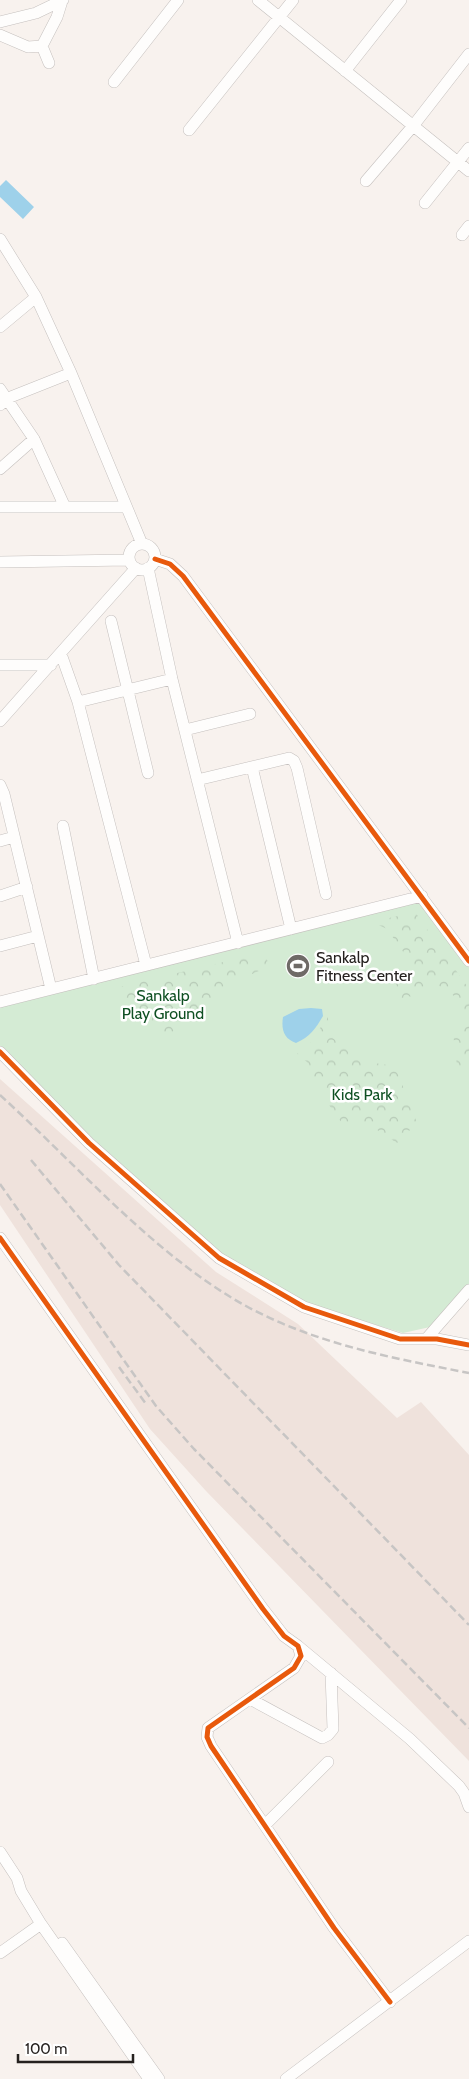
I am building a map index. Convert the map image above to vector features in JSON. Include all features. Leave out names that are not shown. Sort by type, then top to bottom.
[{"type":"street","points":[[114,82],[178,0]]},
{"type":"street","points":[[258,0],[469,171]]},
{"type":"street","points":[[189,130],[293,0]]},
{"type":"street","points":[[345,71],[402,0]]},
{"type":"street","points":[[0,22],[36,12],[62,1]]},
{"type":"street","points":[[49,63],[42,46],[62,1]]},
{"type":"street","points":[[0,35],[28,47],[42,46]]},
{"type":"street","points":[[366,181],[413,126],[469,54]]},
{"type":"street","points":[[425,203],[469,148]]},
{"type":"street","points":[[0,562],[138,565],[152,564],[155,559],[152,548],[142,544],[71,373],[36,297],[1,243]]},
{"type":"street","points":[[0,328],[36,297]]},
{"type":"street","points":[[64,505],[34,439],[3,397],[71,373]]},
{"type":"street","points":[[0,469],[34,439]]},
{"type":"street","points":[[0,507],[126,506]]},
{"type":"street","points":[[142,544],[132,549],[172,679],[238,943]]},
{"type":"street","points":[[155,559],[170,564],[183,576],[469,961]]},
{"type":"street","points":[[0,721],[138,565]]},
{"type":"street","points":[[111,620],[148,773]]},
{"type":"street","points":[[61,654],[78,702],[146,966]]},
{"type":"street","points":[[0,665],[51,665]]},
{"type":"street","points":[[78,702],[172,679]]},
{"type":"street","points":[[185,730],[250,714]]},
{"type":"street","points":[[197,780],[289,758],[294,761],[326,894]]},
{"type":"street","points":[[252,767],[291,929]]},
{"type":"street","points":[[0,784],[51,989]]},
{"type":"street","points":[[63,826],[94,979]]},
{"type":"street","points":[[0,841],[14,838]]},
{"type":"street","points":[[0,896],[27,887]]},
{"type":"street","points":[[0,1002],[422,896]]},
{"type":"street","points":[[0,946],[38,936]]},
{"type":"street","points":[[0,1052],[89,1142],[219,1258],[304,1307],[400,1339],[427,1338],[469,1345]]},
{"type":"street","points":[[0,1238],[284,1636],[410,1739],[464,1793],[469,1806]]},
{"type":"street","points":[[427,1338],[469,1290]]},
{"type":"street","points":[[298,1646],[300,1656],[294,1668],[208,1728],[207,1736],[210,1746],[334,1928],[390,2002]]},
{"type":"street","points":[[250,1699],[322,1738],[328,1735],[333,1728],[331,1673]]},
{"type":"street","points":[[265,1825],[328,1762]]},
{"type":"street","points":[[0,1852],[159,2079]]},
{"type":"street","points":[[17,1878],[21,1891],[41,1924],[149,2079]]},
{"type":"street","points":[[0,1953],[41,1924]]},
{"type":"street","points":[[286,2079],[469,1941]]},
{"type":"shaded area","points":[[0,1079],[216,1272],[298,1324],[397,1418],[421,1402],[469,1455],[469,1761],[206,1491],[150,1429],[0,1205]]},
{"type":"green space","points":[[421,900],[469,967],[469,1285],[430,1327],[403,1333],[310,1305],[221,1254],[92,1140],[0,1046],[0,1006]]},
{"type":"green space","points":[[415,912],[469,989],[469,1069],[457,1066],[453,1033],[465,1015],[454,996],[438,985],[424,988],[413,997],[407,996],[401,999],[394,979],[404,953],[387,929],[372,922]]},
{"type":"green space","name":"Sankalp Play Ground","points":[[265,952],[269,967],[238,981],[212,998],[164,1040],[106,990]]},
{"type":"green space","name":"Kids Park","points":[[327,1015],[333,1038],[360,1061],[395,1066],[417,1123],[397,1143],[371,1126],[344,1126],[324,1098],[307,1062],[297,1054],[314,1040]]},
{"type":"water","points":[[6,180],[34,207],[23,219],[0,197],[0,186]]},
{"type":"water","points":[[299,1009],[322,1009],[323,1016],[309,1035],[296,1043],[292,1041],[284,1033],[282,1026],[283,1017]]},
{"type":"railway","points":[[0,1095],[148,1236],[212,1285],[246,1306],[273,1319],[327,1340],[412,1362],[469,1373]]},
{"type":"railway","points":[[31,1160],[119,1265],[469,1625]]},
{"type":"railway","points":[[0,1184],[156,1406],[194,1449],[469,1728]]},
{"type":"railway","points":[[119,1367],[146,1404]]},
{"type":"cycle path","points":[[155,559],[170,564],[183,576],[469,961]]},
{"type":"cycle path","points":[[0,1052],[89,1143],[219,1258],[304,1307],[400,1339],[437,1339],[469,1345]]},
{"type":"cycle path","points":[[0,1238],[263,1609],[284,1636],[298,1646],[301,1656],[294,1668],[208,1728],[207,1737],[211,1746],[334,1928],[390,2002]]},
{"type":"place","name":"Sankalp Fitness Center","points":[[298,966]]}]
